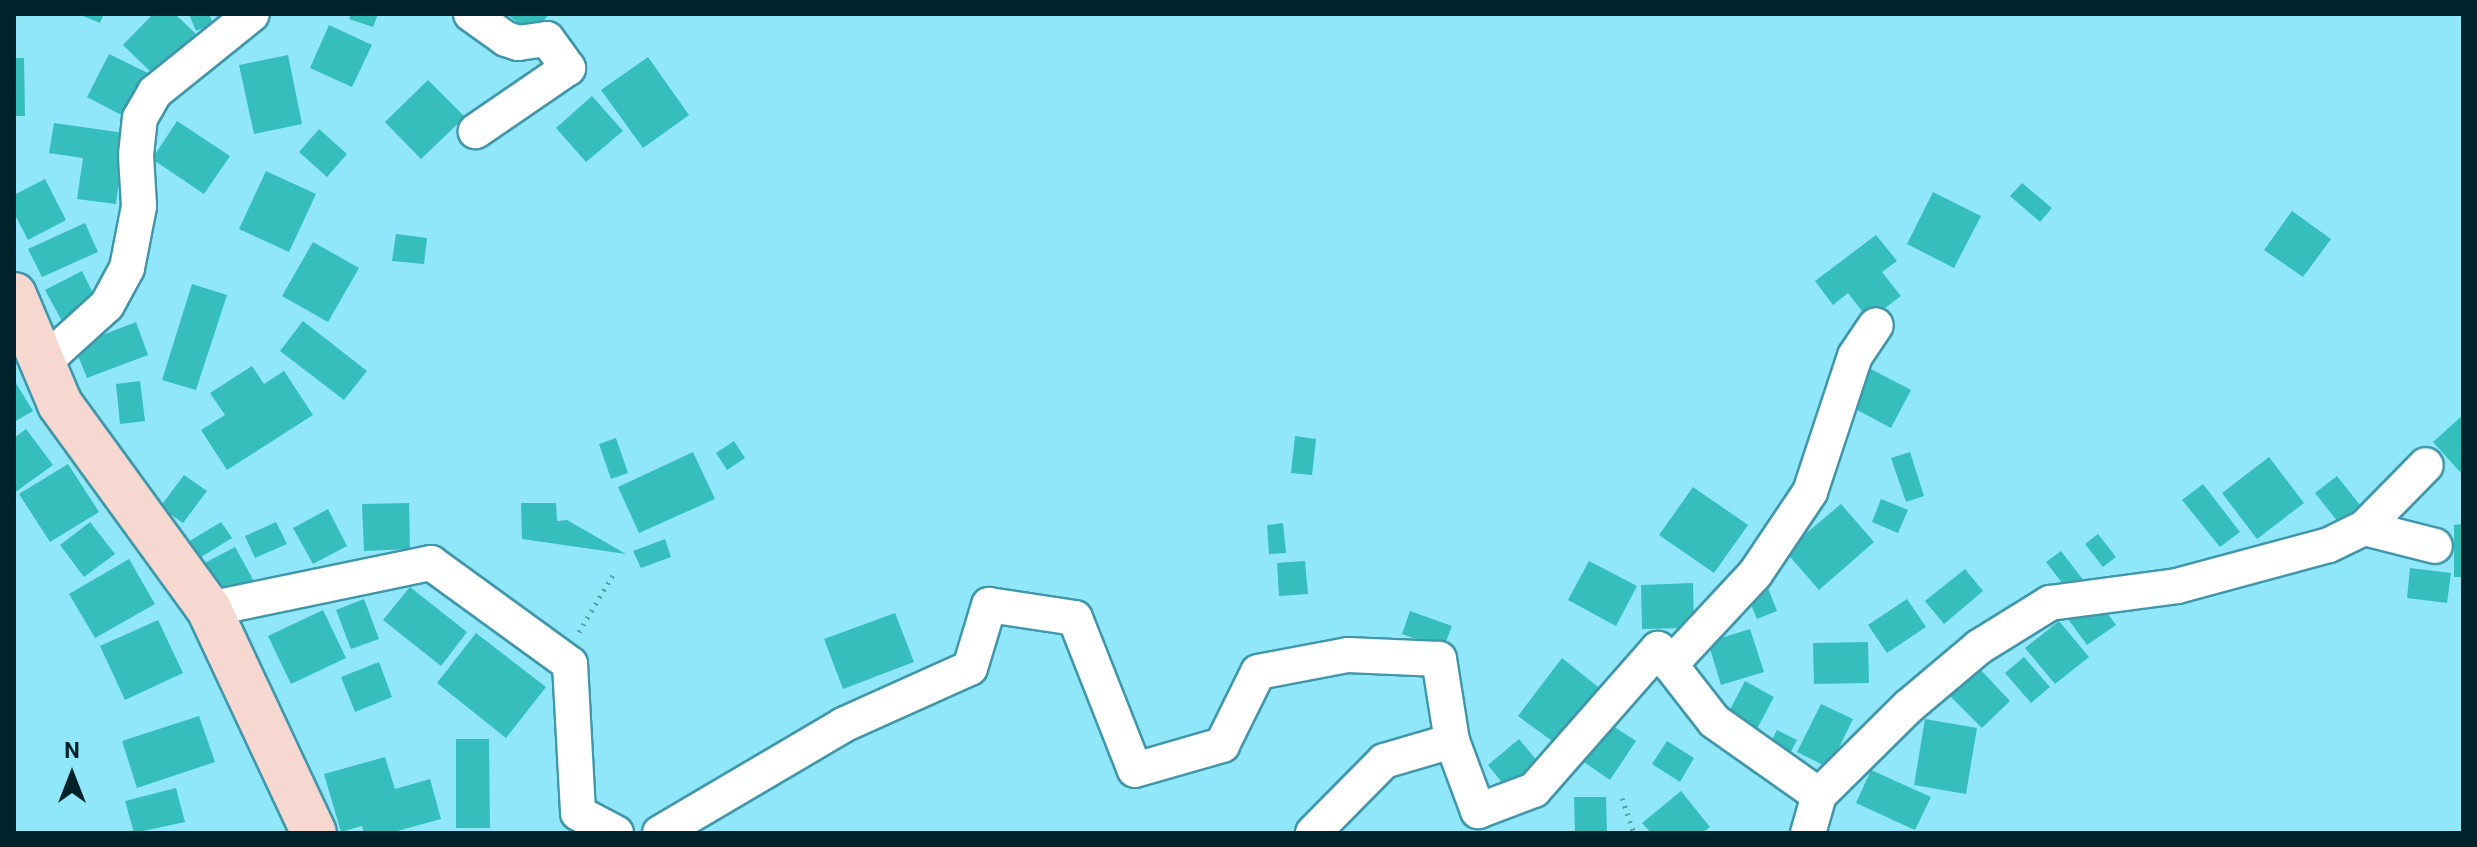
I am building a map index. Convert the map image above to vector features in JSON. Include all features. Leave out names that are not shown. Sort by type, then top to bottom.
[{"type":"main road","points":[[14,295],[60,404],[209,609],[314,833]]},
{"type":"street","points":[[43,363],[107,305],[127,268],[139,206],[140,118],[155,92],[252,14]]},
{"type":"street","points":[[471,14],[506,39],[518,43],[547,39],[568,68],[476,131]]},
{"type":"street","points":[[1670,665],[1755,574],[1810,492],[1827,449],[1836,406],[1855,356],[1876,325]]},
{"type":"street","points":[[1808,833],[1819,795],[1909,706],[1979,647],[2050,603],[2177,586],[2329,545],[2364,528],[2426,465]]},
{"type":"street","points":[[2364,528],[2435,546]]},
{"type":"street","points":[[209,609],[431,563],[570,664],[578,813],[616,833]]},
{"type":"street","points":[[660,833],[843,725],[970,668],[989,605],[1075,618],[1135,770],[1222,745],[1258,672],[1348,655],[1439,659],[1452,741],[1478,811],[1534,790],[1658,649],[1714,721],[1819,795]]},
{"type":"street","points":[[1313,833],[1384,761],[1452,741]]},
{"type":"path","points":[[557,657],[578,633],[613,575]]},
{"type":"path","points":[[1622,798],[1634,833]]},
{"type":"building","points":[[78,14],[104,14],[100,23]]},
{"type":"building","points":[[153,14],[175,14],[198,36],[157,78],[123,45]]},
{"type":"building","points":[[189,14],[209,14],[213,24],[196,31]]},
{"type":"building","points":[[351,14],[378,14],[373,27],[349,19]]},
{"type":"building","points":[[507,14],[549,14],[533,35]]},
{"type":"building","points":[[329,25],[372,45],[352,87],[310,68]]},
{"type":"building","points":[[109,54],[150,74],[127,118],[87,97]]},
{"type":"building","points":[[288,55],[302,124],[254,134],[239,65]]},
{"type":"building","points":[[648,57],[689,115],[643,148],[601,90]]},
{"type":"building","points":[[14,58],[24,58],[25,116],[14,116]]},
{"type":"building","points":[[428,80],[465,117],[421,159],[385,122]]},
{"type":"building","points":[[592,96],[623,131],[586,162],[556,128]]},
{"type":"building","points":[[177,121],[230,156],[204,194],[152,159]]},
{"type":"building","points":[[54,123],[125,133],[116,204],[77,199],[83,158],[49,153]]},
{"type":"building","points":[[319,129],[347,154],[327,177],[299,152]]},
{"type":"building","points":[[266,171],[316,194],[289,252],[239,229]]},
{"type":"building","points":[[45,179],[66,220],[28,240],[14,213],[14,195]]},
{"type":"building","points":[[2022,183],[2052,208],[2040,222],[2010,196]]},
{"type":"building","points":[[1933,192],[1981,216],[1954,268],[1907,244]]},
{"type":"building","points":[[2292,211],[2331,239],[2303,277],[2264,250]]},
{"type":"building","points":[[85,223],[98,252],[42,277],[28,249]]},
{"type":"building","points":[[396,234],[427,238],[424,264],[392,261]]},
{"type":"building","points":[[1876,235],[1897,261],[1882,272],[1901,296],[1869,320],[1848,293],[1833,305],[1815,281]]},
{"type":"building","points":[[313,242],[359,268],[328,322],[282,296]]},
{"type":"building","points":[[82,271],[98,303],[62,321],[45,290]]},
{"type":"building","points":[[192,284],[227,295],[196,390],[162,380]]},
{"type":"building","points":[[303,321],[367,371],[344,400],[280,351]]},
{"type":"building","points":[[136,322],[148,355],[87,378],[74,346]]},
{"type":"building","points":[[252,366],[264,384],[284,371],[313,415],[227,470],[201,430],[225,415],[210,393]]},
{"type":"building","points":[[1867,367],[1911,390],[1891,428],[1846,404]]},
{"type":"building","points":[[14,380],[33,411],[14,422]]},
{"type":"building","points":[[140,381],[145,421],[120,424],[116,384]]},
{"type":"building","points":[[2463,415],[2463,469],[2460,472],[2433,442]]},
{"type":"building","points":[[26,429],[53,465],[14,493],[14,438]]},
{"type":"building","points":[[1295,436],[1316,439],[1312,475],[1291,473]]},
{"type":"building","points":[[616,438],[628,473],[611,479],[599,444]]},
{"type":"building","points":[[734,441],[745,458],[727,470],[716,453]]},
{"type":"building","points":[[693,452],[715,499],[639,533],[618,487]]},
{"type":"building","points":[[1910,452],[1924,496],[1906,502],[1891,458]]},
{"type":"building","points":[[2269,457],[2304,503],[2257,539],[2222,493]]},
{"type":"building","points":[[68,464],[99,512],[50,542],[19,494]]},
{"type":"building","points":[[184,475],[207,491],[183,523],[160,507]]},
{"type":"building","points":[[2337,476],[2360,505],[2338,522],[2315,493]]},
{"type":"building","points":[[2203,484],[2240,532],[2220,547],[2182,500]]},
{"type":"building","points":[[1693,487],[1748,525],[1714,573],[1659,535]]},
{"type":"building","points":[[1881,499],[1908,510],[1898,533],[1872,522]]},
{"type":"building","points":[[409,503],[410,549],[364,551],[362,504]]},
{"type":"building","points":[[521,503],[556,503],[557,521],[567,520],[626,554],[522,539]]},
{"type":"building","points":[[1841,504],[1874,542],[1819,590],[1785,551]]},
{"type":"building","points":[[328,509],[347,546],[313,564],[293,528]]},
{"type":"building","points":[[90,522],[115,554],[84,577],[60,545]]},
{"type":"building","points":[[221,522],[232,538],[193,562],[183,545]]},
{"type":"building","points":[[276,522],[287,544],[255,558],[245,536]]},
{"type":"building","points":[[1283,523],[1286,553],[1269,554],[1267,525]]},
{"type":"building","points":[[2463,524],[2463,577],[2454,577],[2454,525]]},
{"type":"building","points":[[2098,534],[2116,557],[2103,567],[2085,544]]},
{"type":"building","points":[[665,539],[671,557],[641,568],[633,551]]},
{"type":"building","points":[[235,547],[255,583],[221,602],[201,565]]},
{"type":"building","points":[[2061,551],[2084,581],[2069,592],[2046,562]]},
{"type":"building","points":[[129,559],[155,604],[95,638],[69,594]]},
{"type":"building","points":[[1305,561],[1308,594],[1279,596],[1277,563]]},
{"type":"building","points":[[1589,561],[1637,586],[1616,626],[1568,600]]},
{"type":"building","points":[[2410,568],[2451,573],[2447,603],[2407,598]]},
{"type":"building","points":[[1965,569],[1983,591],[1944,624],[1925,601]]},
{"type":"building","points":[[1693,583],[1694,628],[1642,629],[1641,585]]},
{"type":"building","points":[[410,587],[467,632],[441,666],[383,620]]},
{"type":"building","points":[[1768,588],[1777,611],[1757,619],[1748,597]]},
{"type":"building","points":[[2096,598],[2116,625],[2087,645],[2068,619]]},
{"type":"building","points":[[364,599],[379,639],[351,649],[336,610]]},
{"type":"building","points":[[1907,599],[1926,627],[1887,653],[1868,625]]},
{"type":"building","points":[[323,610],[346,658],[291,684],[268,636]]},
{"type":"building","points":[[1410,611],[1452,626],[1443,649],[1402,634]]},
{"type":"building","points":[[895,613],[914,662],[843,689],[824,639]]},
{"type":"building","points":[[158,620],[183,673],[125,700],[100,646]]},
{"type":"building","points":[[2059,621],[2089,657],[2055,684],[2025,648]]},
{"type":"building","points":[[1750,629],[1764,672],[1721,685],[1708,642]]},
{"type":"building","points":[[476,633],[546,687],[506,738],[437,683]]},
{"type":"building","points":[[1868,642],[1869,683],[1814,684],[1813,643]]},
{"type":"building","points":[[2024,657],[2050,687],[2031,703],[2005,673]]},
{"type":"building","points":[[1562,658],[1602,690],[1559,746],[1518,716]]},
{"type":"building","points":[[379,662],[392,697],[355,712],[341,677]]},
{"type":"building","points":[[1979,668],[2010,701],[1982,728],[1950,696]]},
{"type":"building","points":[[1745,681],[1774,697],[1751,740],[1722,725]]},
{"type":"building","points":[[1821,704],[1853,719],[1829,768],[1797,752]]},
{"type":"building","points":[[199,716],[215,762],[137,788],[122,741]]},
{"type":"building","points":[[1925,719],[1977,728],[1966,794],[1914,785]]},
{"type":"building","points":[[1607,722],[1636,741],[1610,780],[1581,760]]},
{"type":"building","points":[[1777,730],[1797,740],[1786,761],[1766,751]]},
{"type":"building","points":[[456,739],[489,739],[490,828],[456,828]]},
{"type":"building","points":[[1519,739],[1539,763],[1508,790],[1488,765]]},
{"type":"building","points":[[1667,741],[1694,758],[1680,782],[1652,764]]},
{"type":"building","points":[[385,757],[395,789],[430,779],[441,819],[390,833],[364,833],[362,826],[341,832],[324,774]]},
{"type":"building","points":[[1871,770],[1931,797],[1915,830],[1856,803]]},
{"type":"building","points":[[176,788],[185,822],[134,833],[125,801]]},
{"type":"building","points":[[1681,791],[1710,827],[1702,833],[1651,833],[1642,823]]},
{"type":"building","points":[[1574,797],[1606,797],[1607,833],[1575,833]]}]
